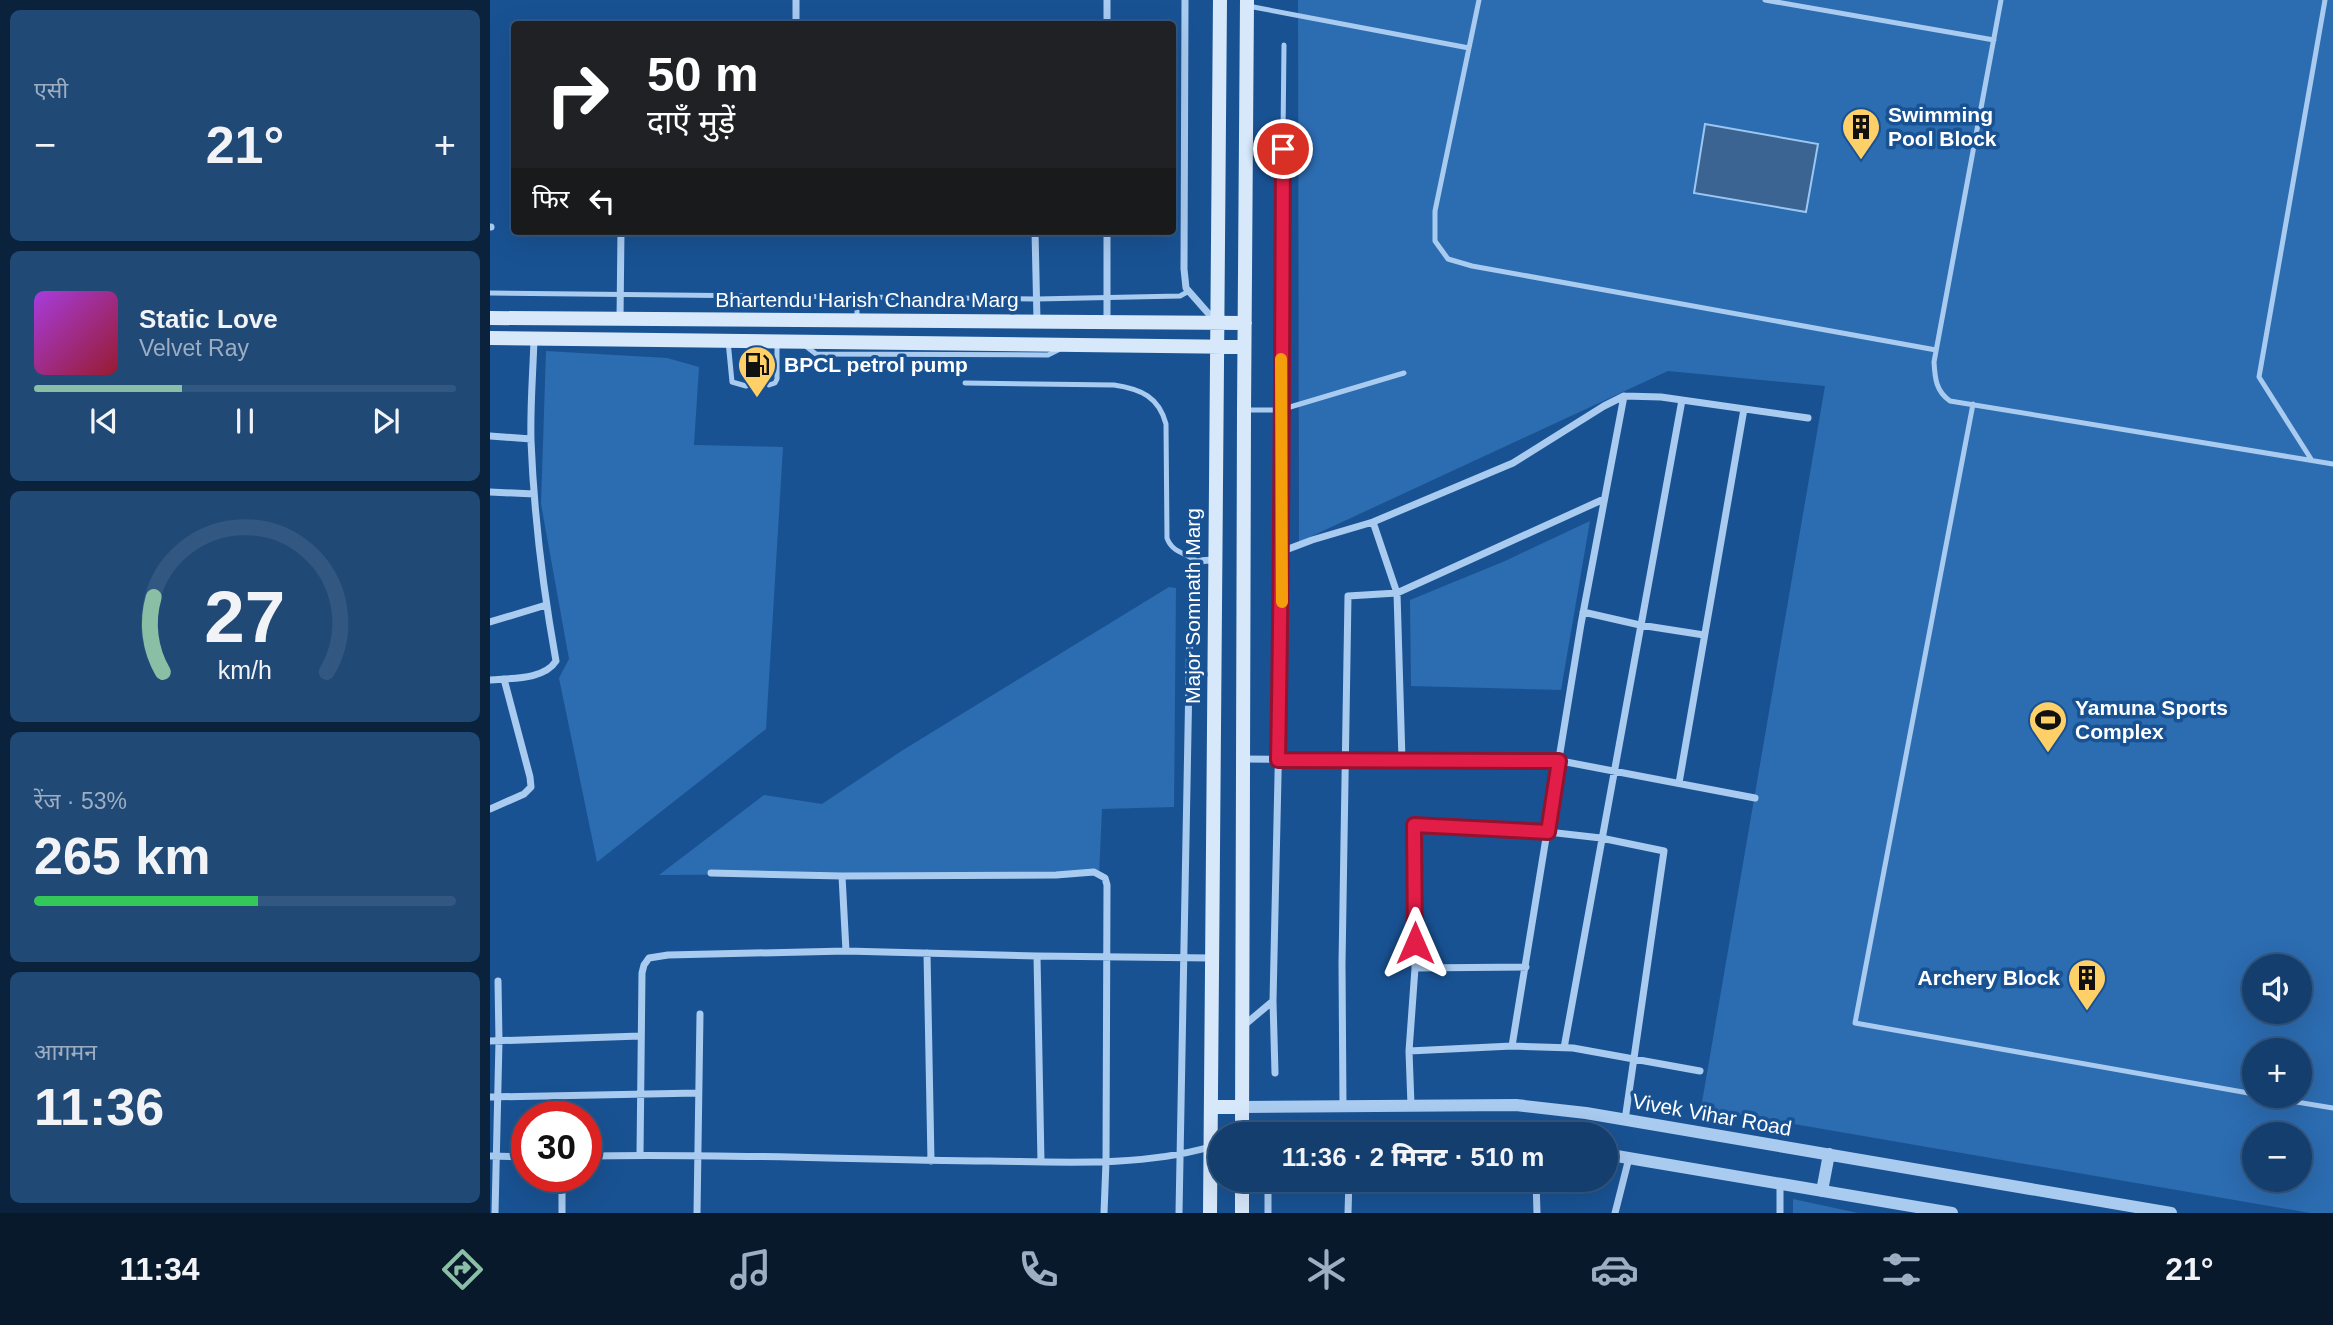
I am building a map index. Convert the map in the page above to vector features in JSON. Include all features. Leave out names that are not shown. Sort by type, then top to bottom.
[{"type":"main road","points":[[1220,4],[1247,3],[1242,1122]]},
{"type":"main road","name":"Major Somnath Marg","points":[[1212,1122],[1220,4]]},
{"type":"main road","name":"Bhartendu Harish Chandra Marg","points":[[490,318],[1245,323]]},
{"type":"main road","name":"Bhartendu Harish Chandra Marg","points":[[490,338],[1244,348]]},
{"type":"main road","points":[[1211,1107],[1242,1107]]},
{"type":"main road","name":"Major Somnath Marg","points":[[1210,1213],[1212,1192]]},
{"type":"main road","points":[[1242,1192],[1242,1213]]},
{"type":"street","points":[[796,0],[796,21]]},
{"type":"street","points":[[1107,0],[1107,21]]},
{"type":"street","points":[[1185,0],[1184,269],[1186,288],[1217,323]]},
{"type":"street","points":[[621,235],[621,319]]},
{"type":"street","points":[[1035,235],[1038,322]]},
{"type":"street","points":[[1107,235],[1107,322]]},
{"type":"street","points":[[490,680],[541,673],[551,669],[556,661],[546,605],[534,494],[531,439],[534,338]]},
{"type":"street","points":[[1512,1046],[1583,612],[1624,396]]},
{"type":"street","points":[[1275,1073],[1273,1001],[1283,551],[1373,522],[1513,463],[1624,396],[1682,400],[1808,418]]},
{"type":"street","points":[[1564,1048],[1682,400]]},
{"type":"street","points":[[1679,783],[1744,409]]},
{"type":"street","points":[[490,436],[531,439]]},
{"type":"street","points":[[490,492],[534,494]]},
{"type":"street","points":[[1343,1106],[1342,964],[1348,597],[1397,593],[1604,499]]},
{"type":"street","points":[[1373,522],[1397,593],[1402,760]]},
{"type":"street","points":[[1179,1213],[1191,571],[1198,562],[1215,560]]},
{"type":"street","points":[[490,622],[546,605]]},
{"type":"street","points":[[1583,612],[1640,625],[1704,635]]},
{"type":"street","points":[[490,808],[524,794],[531,787],[504,679]]},
{"type":"street","points":[[1243,759],[1559,761],[1755,797]]},
{"type":"street","points":[[1411,1105],[1409,1051],[1415,968],[1414,825],[1548,832],[1601,838],[1664,851],[1625,1120]]},
{"type":"street","points":[[711,873],[842,876],[1056,875],[1094,872],[1105,878],[1107,956],[1104,1213]]},
{"type":"street","points":[[842,876],[845,951]]},
{"type":"street","points":[[640,1155],[642,973],[649,958],[668,955],[845,951],[1037,957],[1212,958]]},
{"type":"street","points":[[927,954],[931,1161]]},
{"type":"street","points":[[1037,957],[1041,1162]]},
{"type":"street","points":[[1415,968],[1526,967]]},
{"type":"street","points":[[495,1213],[493,1156],[499,1041],[498,981]]},
{"type":"street","points":[[1242,1027],[1273,1001]]},
{"type":"street","points":[[697,1213],[700,1014]]},
{"type":"street","points":[[490,1041],[640,1036]]},
{"type":"street","points":[[1409,1051],[1512,1046],[1564,1048],[1700,1071]]},
{"type":"street","points":[[494,1097],[698,1093]]},
{"type":"street","name":"Vivek Vihar Road","points":[[1242,1107],[1516,1105],[1625,1120],[2171,1213]]},
{"type":"street","points":[[602,1156],[1041,1162],[1106,1161],[1181,1155],[1208,1149]]},
{"type":"street","points":[[1822,1191],[1829,1154]]},
{"type":"street","points":[[493,1156],[511,1157]]},
{"type":"street","points":[[1618,1156],[1952,1213]]},
{"type":"street","points":[[1615,1213],[1629,1158]]},
{"type":"street","points":[[1780,1184],[1780,1213]]},
{"type":"street","points":[[562,1192],[562,1213]]},
{"type":"street","points":[[1268,1192],[1268,1213]]},
{"type":"street","points":[[1348,1213],[1349,1192]]},
{"type":"street","points":[[1536,1192],[1537,1213]]},
{"type":"lane","points":[[1479,0],[1435,211],[1435,241],[1448,259],[1936,350]]},
{"type":"lane","points":[[1765,0],[1994,40]]},
{"type":"lane","points":[[2001,0],[1936,350],[1935,376],[1942,395],[1950,401],[2333,464]]},
{"type":"lane","points":[[2311,460],[2259,377],[2325,0]]},
{"type":"lane","points":[[1247,3],[1469,48]]},
{"type":"lane","points":[[1283,551],[1280,410],[1284,45]]},
{"type":"lane","points":[[490,293],[1037,299],[1180,296],[1189,291]]},
{"type":"lane","points":[[857,296],[857,321]]},
{"type":"lane","points":[[728,341],[732,382],[746,386]]},
{"type":"lane","points":[[769,385],[777,379],[778,341]]},
{"type":"lane","points":[[1244,410],[1280,410],[1404,373]]},
{"type":"lane","points":[[965,383],[1114,385],[1138,390],[1154,399],[1166,424],[1167,538],[1175,551],[1191,556],[1198,562]]},
{"type":"lane","points":[[1973,404],[1855,1023],[2242,1092]]},
{"type":"lane","points":[[2312,1104],[2333,1108]]},
{"type":"shaded area","name":"Yamuna Sports Complex","points":[[1298,0],[2333,0],[2333,1213],[2310,1213],[1701,1108],[1825,386],[1668,371],[1299,542]]},
{"type":"shaded area","points":[[1705,124],[1818,144],[1806,212],[1694,193]]},
{"type":"shaded area","points":[[546,351],[667,358],[699,367],[694,445],[783,447],[766,729],[597,862],[559,678],[569,659],[541,504]]},
{"type":"shaded area","points":[[1590,521],[1561,690],[1411,686],[1410,600],[1505,561]]},
{"type":"shaded area","points":[[1169,587],[1176,588],[1174,807],[1102,809],[1099,876],[1025,872],[659,875],[764,795],[822,804],[903,750]]},
{"type":"shaded area","points":[[1793,1199],[1858,1213],[1793,1213]]},
{"type":"slow traffic","points":[[1281,359],[1282,602]]},
{"type":"place","name":"Swimming Pool Block","points":[[1861,161]]},
{"type":"place","name":"BPCL petrol pump","points":[[757,399]]},
{"type":"place","name":"Yamuna Sports Complex","points":[[2048,754]]},
{"type":"place","name":"Archery Block","points":[[2087,1012]]},
{"type":"route","points":[[1283,149],[1280,410],[1283,551],[1278,760],[1559,761],[1548,832],[1414,825],[1415,943]]}]
